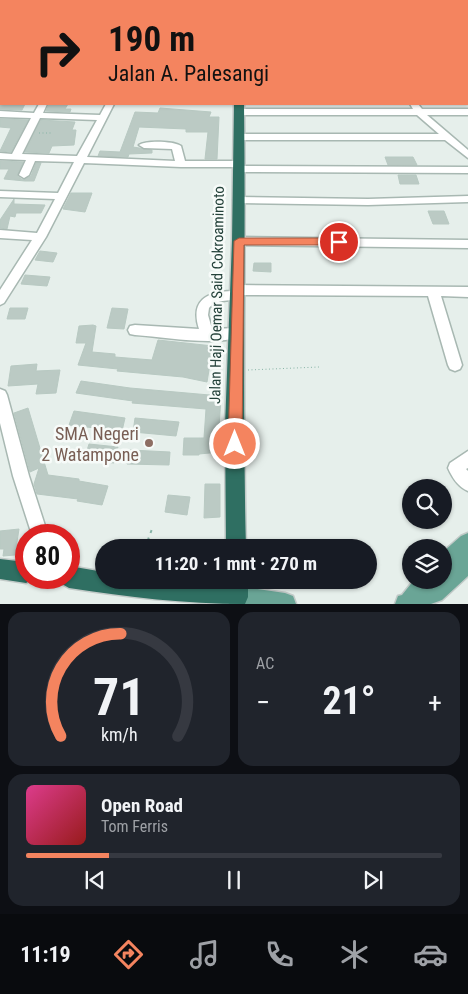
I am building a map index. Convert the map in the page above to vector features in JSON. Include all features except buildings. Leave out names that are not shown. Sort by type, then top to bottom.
[{"type":"highway","name":"Jalan Haji Oemar Said Cokroaminoto","points":[[236,539],[235,371],[239,241],[239,108]]},
{"type":"highway","points":[[0,569],[15,571]]},
{"type":"highway","points":[[80,579],[95,581]]},
{"type":"main road","points":[[452,558],[468,543]]},
{"type":"main road","points":[[407,604],[434,592],[468,562]]},
{"type":"main road","points":[[237,589],[285,604]]},
{"type":"main road","points":[[407,604],[420,589]]},
{"type":"street","points":[[16,156],[42,105]]},
{"type":"street","points":[[0,300],[40,237],[110,105]]},
{"type":"street","points":[[415,105],[420,113],[468,155]]},
{"type":"street","points":[[239,108],[420,113],[468,112]]},
{"type":"street","points":[[0,114],[103,118]]},
{"type":"street","points":[[239,137],[447,137]]},
{"type":"street","points":[[144,145],[176,146],[181,164]]},
{"type":"street","points":[[0,156],[359,171],[468,170]]},
{"type":"street","points":[[24,175],[32,157]]},
{"type":"street","points":[[0,194],[62,196]]},
{"type":"street","points":[[238,200],[368,202],[468,198]]},
{"type":"street","points":[[0,234],[40,237]]},
{"type":"street","points":[[239,241],[468,244]]},
{"type":"street","points":[[433,291],[454,365]]},
{"type":"street","points":[[207,335],[203,316],[204,307],[209,299],[238,292],[468,292]]},
{"type":"street","points":[[136,330],[207,335],[236,333]]},
{"type":"street","points":[[0,395],[21,476],[36,524]]},
{"type":"street","points":[[468,458],[456,468],[458,473],[468,483]]},
{"type":"path","points":[[28,132],[52,133]]},
{"type":"path","points":[[235,371],[319,368]]},
{"type":"path","points":[[148,539],[152,529]]},
{"type":"place","name":"SMA Negeri 2 Watampone","points":[[149,443]]},
{"type":"route","points":[[235,444],[239,241],[339,242]]}]
